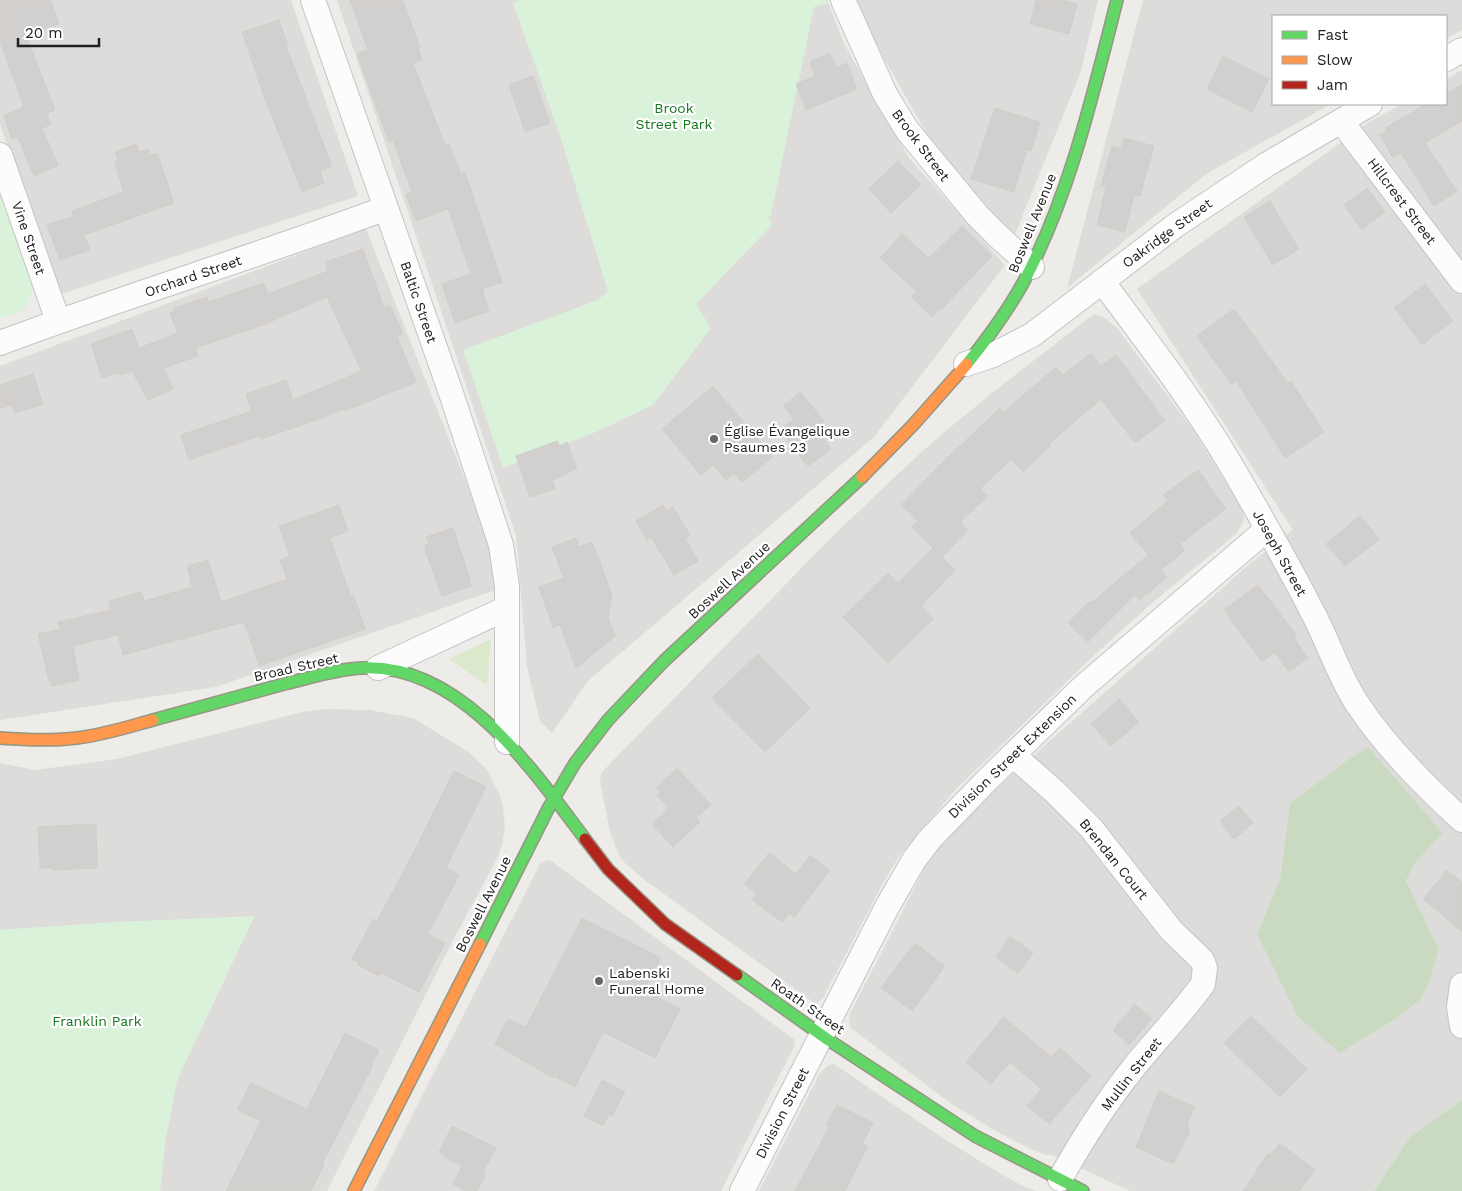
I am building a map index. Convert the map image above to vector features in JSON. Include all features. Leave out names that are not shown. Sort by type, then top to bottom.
[{"type":"street","name":"Baltic Street","points":[[313,0],[461,422],[498,537],[506,572],[507,742]]},
{"type":"street","name":"Brook Street","points":[[842,0],[885,94],[907,130],[978,215],[999,238],[1032,267]]},
{"type":"street","name":"Boswell Avenue","points":[[354,1191],[554,798],[583,752],[636,688],[869,469],[922,415],[966,364],[1010,305],[1032,267],[1063,192],[1094,90],[1117,0]]},
{"type":"street","points":[[1447,58],[1462,50]]},
{"type":"street","name":"Oakridge Street","points":[[966,364],[993,354],[1032,335],[1205,205],[1368,105]]},
{"type":"street","name":"Hillcrest Street","points":[[1340,121],[1462,281]]},
{"type":"street","name":"Vine Street","points":[[0,155],[58,321]]},
{"type":"street","name":"Orchard Street","points":[[0,343],[58,321],[310,236],[386,208]]},
{"type":"street","name":"Joseph Street","points":[[1102,281],[1211,434],[1232,467],[1313,613],[1357,704],[1416,776],[1462,820]]},
{"type":"street","name":"Division Street Extension","points":[[821,1035],[887,906],[914,860],[943,823],[1091,680],[1267,530]]},
{"type":"street","points":[[378,668],[507,608]]},
{"type":"street","name":"Broad Street","points":[[0,738],[53,739],[93,736],[321,675],[362,668],[378,668],[408,673],[428,680],[478,715],[532,769],[554,798]]},
{"type":"street","name":"Brendan Court","points":[[1013,755],[1092,828],[1171,930],[1202,960],[1205,972]]},
{"type":"street","name":"Roath Street","points":[[554,798],[608,869],[665,924],[821,1035],[975,1136],[1083,1191]]},
{"type":"street","name":"Mullin Street","points":[[1060,1179],[1081,1143],[1117,1089],[1203,984],[1205,972]]},
{"type":"street","points":[[1462,985],[1459,1007],[1462,1026]]},
{"type":"street","name":"Division Street","points":[[742,1191],[821,1035]]},
{"type":"shaded area","points":[[0,0],[291,0],[358,196],[58,295],[0,124]]},
{"type":"shaded area","points":[[337,0],[827,0],[844,44],[909,158],[1005,265],[874,437],[588,681],[552,733],[540,721],[527,667],[516,535]]},
{"type":"shaded area","points":[[856,0],[1098,0],[1081,71],[1014,237],[933,145],[863,21]]},
{"type":"shaded area","points":[[1143,0],[1462,0],[1462,30],[1447,38],[1447,15],[1272,15],[1272,105],[1329,105],[1206,174],[1067,288]]},
{"type":"shaded area","points":[[1462,70],[1462,1100],[1410,1137],[1374,1191],[1130,1191],[1052,1155],[1046,1155],[1031,1149],[999,1133],[953,1105],[850,1027],[849,1016],[928,861],[935,851],[981,802],[1253,561],[1293,530],[1137,289],[1369,122],[1400,105],[1447,105],[1447,78]],"holes":[[[1368,748],[1443,833],[1415,863],[1406,881],[1439,949],[1428,986],[1420,1000],[1394,1020],[1340,1053],[1257,934],[1280,879],[1290,803],[1342,764]]]},
{"type":"shaded area","points":[[366,229],[507,586],[216,687],[0,720],[0,366]]},
{"type":"shaded area","points":[[1094,314],[1105,318],[1118,329],[1195,433],[1242,509],[1243,522],[1236,534],[1152,603],[1090,659],[956,789],[898,858],[824,996],[818,1003],[813,1002],[646,881],[624,862],[618,853],[610,832],[600,781],[601,773],[833,536],[900,472],[937,438],[1002,385]]},
{"type":"shaded area","points":[[326,709],[370,710],[413,718],[470,753],[487,770],[500,796],[503,807],[505,827],[498,857],[452,942],[327,1191],[160,1191],[165,1142],[177,1080],[254,917],[119,922],[0,930],[0,763],[35,770],[117,759],[302,712]]},
{"type":"shaded area","points":[[547,860],[551,861],[795,1040],[794,1047],[721,1191],[374,1191],[540,864]]},
{"type":"shaded area","points":[[834,1064],[981,1162],[1019,1184],[1036,1191],[759,1191],[820,1073],[827,1066]]},
{"type":"green space","name":"Brook Street Park","points":[[521,0],[826,0],[828,4],[814,7],[771,215],[768,218],[773,224],[696,304],[711,328],[653,405],[596,432],[503,468],[463,350],[598,300],[608,291],[559,133],[513,3]]},
{"type":"green space","points":[[0,184],[34,286],[25,310],[0,318]]},
{"type":"green space","points":[[491,639],[487,685],[449,659]]},
{"type":"green space","points":[[1368,747],[1443,833],[1415,863],[1406,881],[1439,949],[1428,986],[1420,1000],[1394,1020],[1340,1053],[1298,1017],[1257,934],[1280,879],[1290,803]]},
{"type":"green space","name":"Franklin Park","points":[[254,916],[177,1080],[165,1142],[160,1191],[0,1191],[0,930]]},
{"type":"green space","points":[[1462,1100],[1462,1191],[1374,1191],[1410,1137]]},
{"type":"building","points":[[0,0],[51,0],[59,24],[26,35],[55,110],[47,113],[51,125],[42,128],[58,165],[34,176],[18,137],[12,139],[4,116],[24,107],[0,42]]},
{"type":"building","points":[[350,0],[403,0],[420,48],[418,48],[422,60],[413,63],[445,145],[449,144],[461,174],[465,172],[502,282],[482,289],[489,311],[455,323],[442,284],[471,274],[448,209],[416,221],[406,194],[412,192],[393,140],[389,142],[357,54],[368,50]]},
{"type":"building","points":[[1036,0],[1061,0],[1077,4],[1069,34],[1030,24]]},
{"type":"building","points":[[279,20],[288,46],[286,46],[332,166],[320,171],[324,183],[302,192],[263,94],[242,32]]},
{"type":"building","points":[[830,53],[836,68],[847,63],[857,89],[806,110],[796,84],[815,76],[810,62]]},
{"type":"building","points":[[1223,56],[1269,79],[1252,112],[1207,89]]},
{"type":"building","points":[[533,76],[550,123],[525,132],[509,85]]},
{"type":"building","points":[[1462,84],[1462,121],[1425,143],[1457,191],[1434,206],[1403,156],[1400,153],[1393,158],[1380,135],[1387,131],[1385,128],[1423,106],[1447,105],[1447,93]]},
{"type":"building","points":[[995,108],[1040,122],[1031,151],[1027,150],[1014,192],[971,179]]},
{"type":"building","points":[[1124,138],[1154,146],[1140,196],[1134,195],[1125,232],[1097,225],[1106,187],[1101,186],[1112,146],[1121,148]]},
{"type":"building","points":[[136,144],[139,152],[148,149],[150,155],[157,153],[174,203],[84,235],[90,250],[60,260],[47,225],[74,216],[72,211],[123,192],[115,161],[118,160],[115,152]]},
{"type":"building","points":[[898,161],[921,185],[891,213],[869,189]]},
{"type":"building","points":[[1367,188],[1385,212],[1362,230],[1344,205]]},
{"type":"building","points":[[1270,201],[1299,249],[1273,265],[1244,217]]},
{"type":"building","points":[[962,226],[992,256],[932,317],[911,297],[916,291],[880,258],[902,234],[929,258]]},
{"type":"building","points":[[363,249],[384,308],[390,305],[403,334],[397,337],[416,382],[344,411],[343,409],[261,439],[260,436],[189,460],[181,435],[252,411],[246,394],[286,380],[293,400],[361,370],[327,297],[263,325],[195,348],[198,356],[164,368],[173,389],[148,400],[132,371],[120,375],[119,372],[102,378],[91,344],[132,329],[139,348],[178,333],[170,313],[175,311],[174,308],[207,297],[208,302],[264,283],[268,294],[328,271],[325,262]]},
{"type":"building","points":[[1425,284],[1453,321],[1422,345],[1394,308]]},
{"type":"building","points":[[1234,309],[1288,383],[1291,381],[1324,432],[1285,458],[1236,381],[1231,384],[1197,336]]},
{"type":"building","points":[[1091,353],[1101,366],[1116,355],[1165,421],[1135,443],[1101,399],[1049,444],[1050,446],[1023,472],[1011,459],[980,489],[988,496],[960,522],[968,530],[942,557],[955,570],[921,606],[933,619],[888,663],[843,617],[888,573],[898,583],[933,548],[912,527],[918,521],[901,505],[1000,408],[1004,412],[1056,367],[1063,375]]},
{"type":"building","points":[[33,374],[43,404],[14,413],[12,405],[0,408],[0,385]]},
{"type":"building","name":"Église Évangelique Psaumes 23","points":[[713,386],[773,457],[742,482],[734,473],[726,480],[713,465],[701,475],[662,429]]},
{"type":"building","points":[[800,392],[824,421],[815,428],[831,449],[808,466],[779,430],[794,419],[783,406]]},
{"type":"building","points":[[557,441],[559,446],[567,442],[577,468],[552,481],[555,489],[530,497],[516,456]]},
{"type":"building","points":[[1198,470],[1226,509],[1180,544],[1185,550],[1161,570],[1167,577],[1139,600],[1135,595],[1088,642],[1068,623],[1089,602],[1091,603],[1148,555],[1130,533],[1168,501],[1163,495]]},
{"type":"building","points":[[339,505],[348,531],[330,538],[351,597],[354,596],[365,629],[259,666],[244,622],[123,655],[118,635],[73,646],[79,680],[52,686],[49,681],[38,634],[60,629],[58,622],[111,610],[109,601],[141,592],[144,601],[192,587],[187,566],[208,560],[221,602],[287,579],[280,560],[290,556],[279,526]]},
{"type":"building","points":[[663,505],[666,511],[673,507],[690,535],[685,538],[698,561],[674,575],[651,537],[647,540],[636,521]]},
{"type":"building","points":[[1360,516],[1380,539],[1345,566],[1326,544]]},
{"type":"building","points":[[453,528],[471,586],[442,596],[425,550],[425,545],[429,544],[426,537]]},
{"type":"building","points":[[576,538],[579,547],[592,542],[599,559],[612,596],[608,618],[615,636],[576,668],[560,625],[553,628],[539,587],[564,578],[552,547]]},
{"type":"building","points":[[1258,585],[1297,636],[1294,638],[1308,658],[1289,672],[1274,652],[1262,662],[1224,610]]},
{"type":"building","points":[[758,654],[810,708],[765,752],[712,698]]},
{"type":"building","points":[[1119,699],[1139,722],[1111,746],[1091,724]]},
{"type":"building","points":[[677,768],[711,805],[696,818],[700,822],[673,847],[652,824],[669,808],[657,795],[660,792],[656,788]]},
{"type":"building","points":[[454,771],[486,787],[446,868],[459,875],[428,934],[445,943],[419,992],[381,973],[379,976],[358,965],[359,963],[352,959],[373,919],[377,921]]},
{"type":"building","points":[[1239,806],[1253,823],[1234,839],[1220,821]]},
{"type":"building","points":[[96,824],[97,868],[53,870],[52,868],[40,868],[38,827]]},
{"type":"building","points":[[769,853],[796,874],[810,855],[830,870],[794,917],[789,913],[782,922],[752,900],[757,893],[744,884]]},
{"type":"building","points":[[1447,870],[1462,882],[1462,932],[1423,899]]},
{"type":"building","points":[[582,918],[661,958],[644,990],[680,1009],[655,1058],[603,1032],[575,1087],[554,1076],[553,1078],[495,1044],[508,1019],[526,1027]]},
{"type":"building","points":[[1010,936],[1033,953],[1018,973],[996,957]]},
{"type":"building","points":[[915,943],[945,966],[912,1011],[881,988]]},
{"type":"building","points":[[1135,1004],[1152,1019],[1129,1045],[1113,1030]]},
{"type":"building","points":[[1251,1016],[1307,1069],[1280,1097],[1224,1043]]},
{"type":"building","points":[[1004,1017],[1051,1057],[1060,1048],[1091,1076],[1049,1124],[1027,1106],[1041,1089],[1010,1062],[991,1084],[966,1062]]},
{"type":"building","points":[[345,1033],[379,1050],[322,1164],[324,1165],[311,1191],[226,1191],[261,1121],[237,1110],[251,1083],[307,1109]]},
{"type":"building","points":[[602,1080],[625,1092],[612,1116],[609,1114],[603,1126],[584,1116]]},
{"type":"building","points":[[1159,1091],[1195,1107],[1187,1125],[1190,1131],[1173,1164],[1136,1147]]},
{"type":"building","points":[[837,1105],[873,1123],[862,1144],[868,1146],[845,1191],[795,1191],[829,1127],[826,1125]]},
{"type":"building","points":[[452,1126],[496,1148],[483,1172],[486,1174],[477,1191],[465,1191],[453,1184],[462,1166],[439,1152]]},
{"type":"building","points":[[1280,1143],[1315,1170],[1299,1191],[1243,1191],[1268,1154],[1270,1155]]},
{"type":"traffic: fast","points":[[967,364],[1017,294],[1054,216],[1067,181],[1089,108],[1117,0]]},
{"type":"traffic: fast","points":[[480,944],[549,807],[575,763],[608,720],[664,661],[862,477]]},
{"type":"traffic: fast","points":[[153,720],[333,672],[362,668],[398,671],[431,683],[462,702],[491,726],[542,782],[585,839]]},
{"type":"traffic: fast","points":[[737,975],[827,1039],[975,1136],[1083,1191]]},
{"type":"traffic: slow","points":[[862,477],[913,425],[967,364]]},
{"type":"traffic: slow","points":[[0,738],[58,740],[87,737],[153,720]]},
{"type":"traffic: slow","points":[[354,1191],[480,944]]},
{"type":"traffic: jam","points":[[585,839],[608,869],[665,924],[737,975]]},
{"type":"place","name":"Église Évangelique Psaumes 23","points":[[714,439]]},
{"type":"place","name":"Labenski Funeral Home","points":[[599,981]]}]
